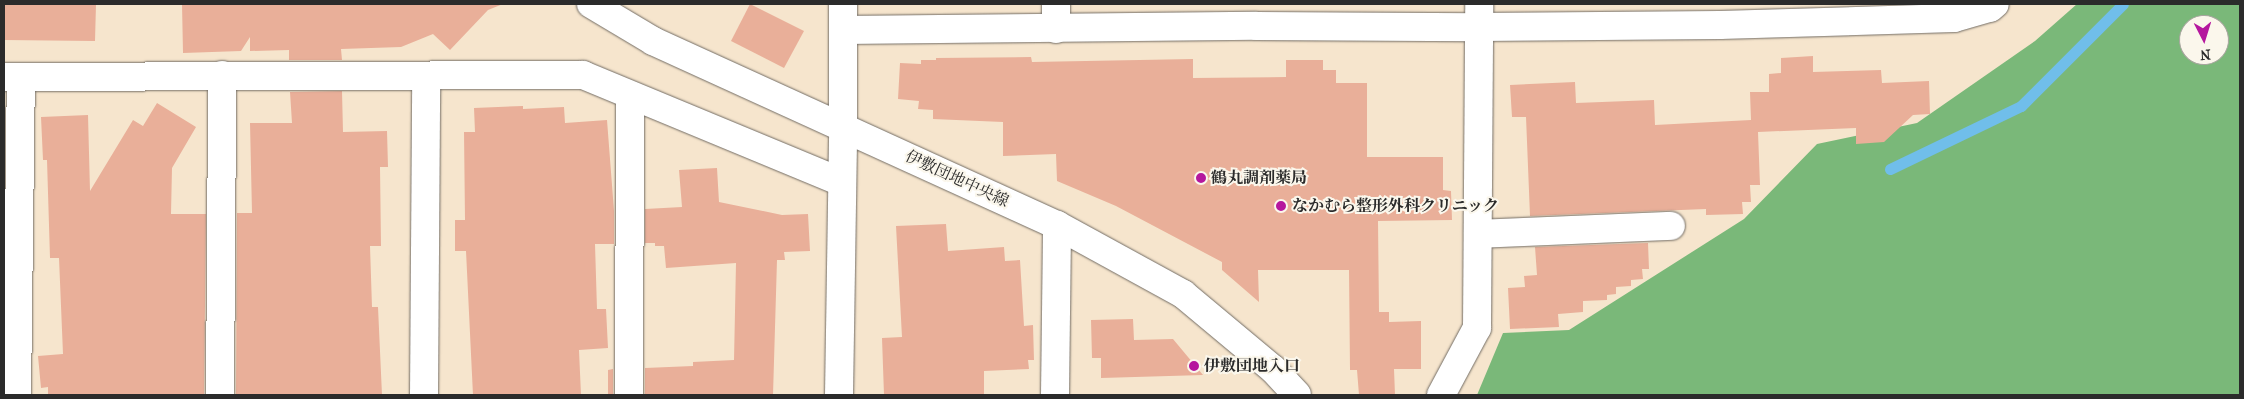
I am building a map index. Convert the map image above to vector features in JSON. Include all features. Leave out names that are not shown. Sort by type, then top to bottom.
[{"type":"street","name":"伊敷団地中央線","points":[[591,4],[653,41],[1057,225],[1183,294],[1273,369],[1296,395]]},
{"type":"street","points":[[839,395],[843,17],[1720,14],[1954,11],[1990,8],[1995,4]]},
{"type":"street","points":[[1441,395],[1477,328],[1479,16]]},
{"type":"street","points":[[220,395],[222,75]]},
{"type":"street","points":[[17,395],[12,77],[583,75],[841,182]]},
{"type":"street","points":[[424,395],[426,76]]},
{"type":"street","points":[[629,395],[630,96]]},
{"type":"street","points":[[1055,395],[1057,225]]},
{"type":"street","points":[[1478,234],[1671,226]]},
{"type":"green space","points":[[2077,4],[2240,4],[2240,395],[1477,395],[1503,333],[1569,330],[1744,219],[1817,144],[1917,123],[2035,41]]},
{"type":"building","points":[[4,4],[96,4],[95,41],[4,40]]},
{"type":"building","points":[[182,4],[503,4],[488,10],[450,50],[433,34],[401,47],[341,49],[342,60],[289,60],[289,50],[250,51],[250,37],[241,51],[183,53]]},
{"type":"building","points":[[750,4],[804,31],[784,68],[731,41]]},
{"type":"building","points":[[1813,56],[1813,72],[1881,70],[1882,83],[1929,81],[1930,114],[1913,115],[1884,142],[1856,144],[1856,128],[1758,132],[1760,185],[1750,185],[1751,202],[1742,202],[1743,214],[1706,215],[1706,209],[1530,216],[1526,117],[1512,117],[1510,85],[1575,82],[1576,103],[1654,100],[1655,125],[1751,120],[1750,92],[1769,92],[1769,74],[1781,73],[1781,58]]},
{"type":"building","points":[[1031,57],[1032,62],[1193,59],[1193,78],[1286,77],[1286,60],[1323,60],[1323,70],[1336,70],[1336,83],[1367,83],[1367,157],[1443,157],[1443,190],[1451,191],[1452,220],[1378,221],[1379,312],[1389,312],[1389,322],[1421,321],[1421,369],[1394,369],[1395,395],[1359,395],[1357,370],[1350,370],[1349,270],[1258,270],[1259,302],[1222,270],[1222,262],[1116,206],[1057,181],[1056,154],[1003,156],[1003,122],[933,119],[933,110],[918,109],[919,101],[898,99],[900,63],[921,64],[921,60],[936,60],[936,58]]},
{"type":"building","points":[[342,91],[343,132],[387,131],[388,167],[380,167],[381,246],[370,246],[372,307],[378,307],[382,395],[236,395],[237,213],[252,213],[250,123],[292,123],[290,92]]},
{"type":"building","points":[[157,103],[196,127],[172,168],[171,214],[206,214],[204,395],[48,395],[48,387],[41,388],[38,356],[63,354],[59,258],[50,258],[47,160],[43,160],[41,117],[88,115],[90,191],[133,120],[143,126]]},
{"type":"building","points":[[523,106],[523,109],[564,107],[565,123],[607,120],[614,211],[614,244],[595,244],[597,309],[606,309],[608,348],[579,350],[581,395],[473,395],[466,251],[455,251],[455,220],[465,220],[464,132],[475,132],[474,108]]},
{"type":"building","points":[[717,168],[719,202],[782,215],[808,214],[810,251],[784,252],[785,260],[777,260],[773,395],[645,395],[645,368],[693,366],[693,362],[734,360],[736,263],[666,268],[664,246],[655,246],[655,243],[645,243],[645,209],[682,207],[679,170]]},
{"type":"building","points":[[946,224],[948,251],[1004,247],[1005,261],[1020,260],[1024,326],[1033,325],[1034,360],[1028,360],[1029,369],[984,371],[984,395],[884,395],[882,338],[902,337],[896,226]]},
{"type":"building","points":[[1648,243],[1649,269],[1642,269],[1643,279],[1631,280],[1631,286],[1616,287],[1616,294],[1607,295],[1607,300],[1583,301],[1583,312],[1558,314],[1559,327],[1510,329],[1508,288],[1525,287],[1524,276],[1537,275],[1535,247]]},
{"type":"building","points":[[1133,319],[1134,340],[1173,339],[1203,375],[1101,378],[1101,358],[1092,358],[1091,320]]},
{"type":"building","points":[[613,369],[613,395],[608,395],[608,370]]},
{"type":"waterway","points":[[1890,169],[2021,106],[2123,4]]},
{"type":"place","name":"鶴丸調剤薬局","points":[[1201,178]]},
{"type":"place","name":"なかむら整形外科クリニック","points":[[1281,206]]},
{"type":"place","name":"伊敷団地入口","points":[[1194,366]]}]
